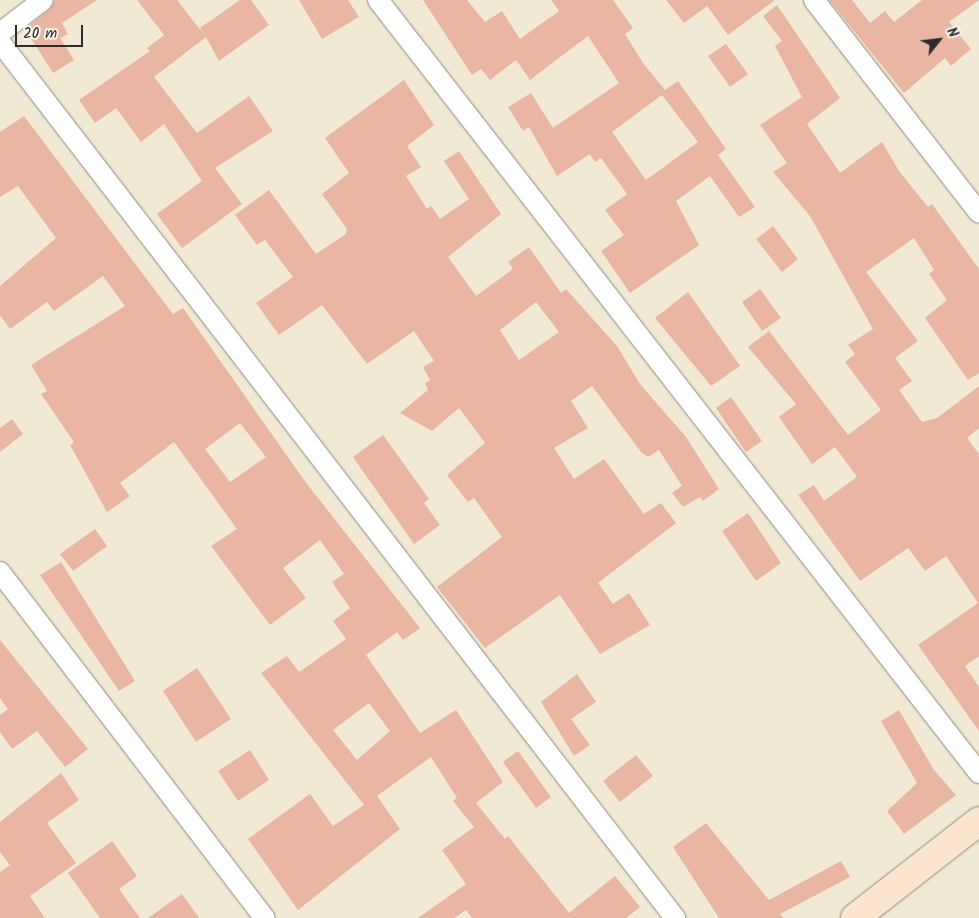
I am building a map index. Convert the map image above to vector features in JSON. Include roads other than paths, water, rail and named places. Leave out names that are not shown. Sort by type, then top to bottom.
[{"type":"main road","points":[[855,918],[979,822]]},
{"type":"street","points":[[0,33],[43,0]]},
{"type":"street","points":[[378,0],[979,774]]},
{"type":"street","points":[[814,0],[979,213]]},
{"type":"street","points":[[0,42],[674,918]]},
{"type":"street","points":[[0,572],[265,918]]}]
